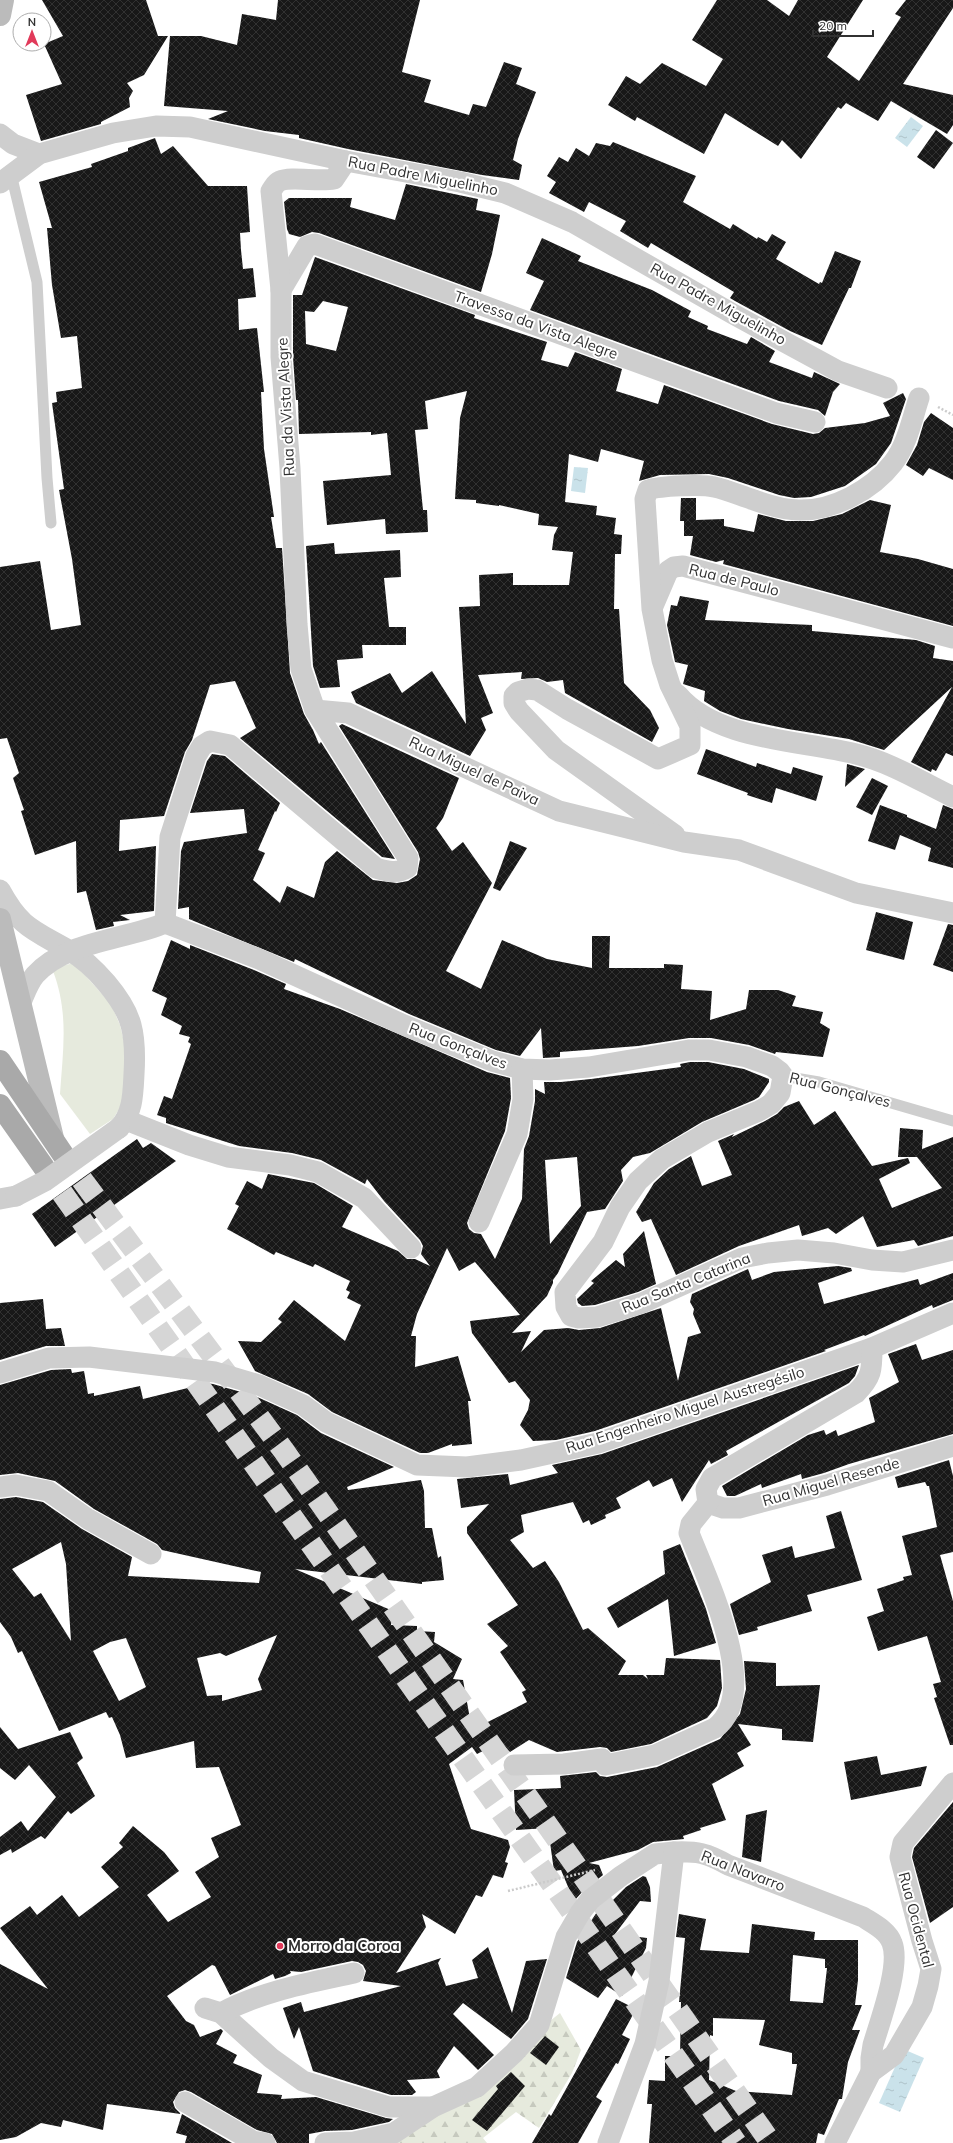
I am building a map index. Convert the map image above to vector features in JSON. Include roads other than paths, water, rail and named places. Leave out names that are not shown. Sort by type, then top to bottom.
[{"type":"main road","points":[[0,15],[3,0]]},
{"type":"main road","points":[[0,919],[58,1147],[0,1061]]},
{"type":"main road","points":[[0,1105],[43,1166]]},
{"type":"street","name":"Rua Padre Miguelinho","points":[[6,179],[39,154],[112,133],[156,126],[190,126],[346,161],[460,182],[505,192],[572,222],[733,314],[838,371],[887,388]]},
{"type":"street","points":[[0,134],[13,144],[39,154]]},
{"type":"street","name":"Rua da Vista Alegre","points":[[315,710],[301,669],[297,624],[290,468],[282,357],[281,290],[271,190],[280,181],[290,179],[322,182],[334,179],[346,161]]},
{"type":"street","name":"Travessa da Vista Alegre","points":[[281,290],[307,246],[315,244],[776,413],[815,422]]},
{"type":"street","points":[[919,398],[906,438],[893,462],[870,486],[844,499],[817,508],[798,510],[756,501],[713,487],[669,487],[652,489],[645,494],[652,609],[662,660],[670,685],[690,726],[692,741],[690,745],[678,752],[658,760],[567,709],[537,690],[528,689],[518,692],[514,696],[514,703],[519,711],[556,750],[684,842],[739,850],[856,893],[953,913]]},
{"type":"street","name":"Rua de Paulo","points":[[652,609],[668,571],[674,566],[683,566],[953,638]]},
{"type":"street","points":[[670,685],[684,702],[712,720],[738,730],[857,754],[887,764],[953,797]]},
{"type":"street","points":[[21,1002],[35,975],[47,965],[71,951],[145,932],[165,923],[170,837],[196,756],[202,746],[210,741],[230,745],[376,868],[389,871],[399,871],[407,868],[408,858],[315,710]]},
{"type":"street","name":"Rua Miguel de Paiva","points":[[315,710],[348,713],[559,811],[684,842]]},
{"type":"street","points":[[0,890],[18,919],[32,931],[71,951],[102,976],[130,1024],[134,1045],[134,1070],[131,1107],[122,1124],[45,1181],[8,1197]]},
{"type":"street","name":"Rua Gonçalves","points":[[165,923],[260,959],[404,1025],[485,1058],[522,1070],[550,1070],[589,1067],[689,1050],[709,1050],[759,1060],[772,1066],[783,1076]]},
{"type":"street","points":[[479,1222],[517,1134],[523,1099],[522,1070]]},
{"type":"street","name":"Rua Santa Catarina","points":[[783,1076],[780,1093],[771,1104],[759,1111],[708,1132],[662,1159],[638,1181],[620,1207],[603,1242],[565,1292],[566,1307],[571,1316],[579,1318],[597,1317],[642,1303],[742,1258],[768,1253],[798,1250],[834,1253],[872,1260],[903,1262],[953,1250]]},
{"type":"street","points":[[122,1124],[228,1157],[290,1165],[318,1172],[364,1198],[411,1248]]},
{"type":"street","name":"Rua Engenheiro Miguel Austregésilo","points":[[0,1373],[49,1358],[89,1357],[215,1372],[259,1386],[303,1405],[326,1422],[416,1465],[467,1467],[521,1460],[598,1442],[872,1348],[953,1313]]},
{"type":"street","points":[[514,1765],[564,1764],[602,1760],[605,1765],[654,1755],[715,1728],[724,1722],[732,1706],[735,1673],[728,1638],[689,1533],[692,1524],[708,1503],[706,1489],[712,1478],[856,1393],[868,1380],[872,1367],[872,1348]]},
{"type":"street","name":"Rua Miguel Resende","points":[[708,1503],[723,1508],[739,1508],[827,1485],[953,1446]]},
{"type":"street","points":[[0,1487],[16,1485],[48,1491],[88,1519],[151,1554]]},
{"type":"street","name":"Rua Ocidental","points":[[835,2143],[871,2072],[894,2055],[922,2006],[931,1969],[922,1941],[900,1857],[903,1843],[953,1783]]},
{"type":"street","points":[[608,2143],[645,2044],[659,1981],[674,1852]]},
{"type":"street","name":"Rua Navarro","points":[[325,2143],[354,2142],[394,2133],[433,2107],[477,2087],[514,2053],[539,2025],[566,1937],[580,1912],[590,1900],[621,1876],[655,1854],[699,1852],[711,1855],[728,1865],[863,1917],[879,1927],[892,1942],[896,1960],[870,2058],[871,2072]]},
{"type":"street","points":[[354,1972],[280,1990],[234,2006],[213,2011],[271,2058],[303,2081],[389,2107],[433,2107]]},
{"type":"street","points":[[185,2102],[253,2141],[265,2143]]},
{"type":"lane","points":[[6,179],[37,282],[46,478],[51,523]]},
{"type":"lane","name":"Rua Gonçalves","points":[[783,1076],[819,1082],[953,1121]]},
{"type":"water","points":[[911,117],[923,126],[907,147],[895,138]]},
{"type":"water","points":[[574,467],[588,468],[585,493],[571,491]]},
{"type":"water","points":[[903,2049],[924,2058],[900,2112],[879,2103]]},
{"type":"tunnel","points":[[62,1153],[284,1451],[771,2143]]},
{"type":"tunnel","points":[[43,1166],[736,2143]]},
{"type":"place","name":"Morro da Coroa","points":[[280,1946]]}]
